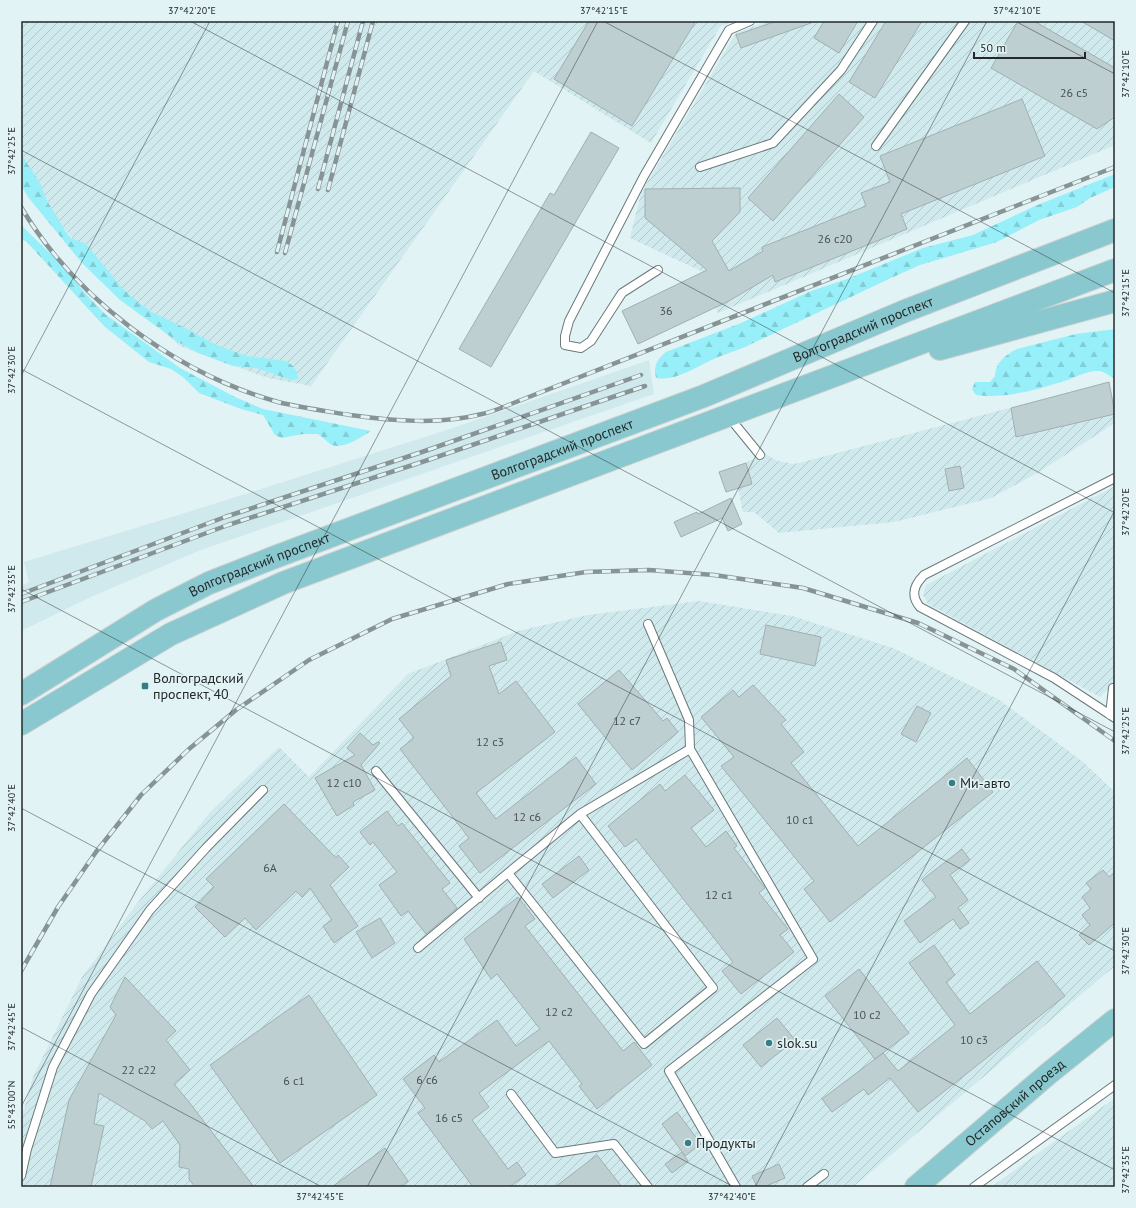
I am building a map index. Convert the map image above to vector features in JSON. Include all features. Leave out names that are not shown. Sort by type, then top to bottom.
[{"type":"main road","name":"Волгоградский проспект","points":[[21,694],[156,610],[209,583],[290,551],[704,396],[905,311],[1115,230]]},
{"type":"main road","name":"Волгоградский проспект","points":[[21,724],[171,634],[276,586],[1115,270]]},
{"type":"main road","points":[[812,384],[1115,302]]},
{"type":"main road","name":"Остаповский проезд","points":[[916,1187],[1048,1074],[1115,1020]]},
{"type":"lane","points":[[658,270],[622,293],[591,340],[581,348],[565,345],[565,336],[569,321],[644,176],[729,30],[750,21]]},
{"type":"lane","points":[[700,168],[773,143],[841,70],[873,21]]},
{"type":"lane","points":[[876,146],[965,21]]},
{"type":"lane","points":[[728,415],[760,455]]},
{"type":"lane","points":[[1112,716],[1054,678],[920,607],[915,600],[914,592],[917,582],[924,574],[1115,478]]},
{"type":"lane","points":[[648,624],[689,720],[690,749],[813,959],[669,1071],[736,1187]]},
{"type":"lane","points":[[1112,716],[1113,688]]},
{"type":"lane","points":[[418,948],[580,814],[690,749]]},
{"type":"lane","points":[[376,771],[479,898]]},
{"type":"lane","points":[[21,1176],[27,1149],[53,1067],[91,994],[150,910],[206,848],[263,790]]},
{"type":"lane","points":[[508,873],[644,1044],[713,988],[580,814]]},
{"type":"lane","points":[[974,1187],[1115,1085]]},
{"type":"lane","points":[[511,1094],[555,1153],[614,1144],[648,1187]]},
{"type":"lane","points":[[807,1187],[824,1174]]},
{"type":"shaded area","points":[[21,21],[732,21],[720,27],[651,143],[534,71],[311,386],[268,378],[180,346],[115,289],[47,208],[21,154]]},
{"type":"shaded area","points":[[768,21],[1115,21],[1115,145],[718,313],[701,271],[630,238],[641,193],[736,33]]},
{"type":"shaded area","points":[[649,360],[654,394],[201,550],[93,596],[21,631],[21,586],[29,582],[24,562],[201,508],[453,428]]},
{"type":"shaded area","points":[[1109,382],[1115,408],[1115,423],[1039,472],[991,498],[894,522],[779,533],[754,512],[743,512],[738,488],[752,484],[746,463],[764,453],[778,461],[793,464],[799,463]]},
{"type":"shaded area","points":[[1115,486],[1115,688],[1106,691],[1100,697],[928,604],[923,595],[926,585]]},
{"type":"shaded area","points":[[699,601],[792,616],[893,648],[998,699],[1082,761],[1115,792],[1115,966],[853,1187],[21,1187],[21,1119],[33,1077],[82,977],[135,906],[211,811],[279,747],[309,777],[408,674],[518,631],[588,615]]},
{"type":"shaded area","points":[[1115,1098],[1115,1187],[992,1187],[998,1182]]},
{"type":"green space","points":[[21,154],[40,183],[46,199],[66,232],[71,238],[86,244],[121,287],[139,303],[152,312],[214,344],[247,356],[286,361],[292,365],[297,372],[298,379],[291,380],[256,368],[233,366],[198,353],[178,342],[120,300],[82,263],[28,197],[21,185]]},
{"type":"green space","points":[[1115,174],[1115,187],[1090,198],[1077,207],[1039,220],[997,242],[920,265],[745,347],[713,359],[681,375],[656,378],[656,364],[660,357],[666,352],[741,323],[811,291],[847,279],[923,248],[973,235],[1035,206]]},
{"type":"green space","points":[[21,225],[65,268],[84,292],[105,314],[180,368],[235,397],[263,409],[371,431],[362,437],[340,446],[330,444],[318,434],[303,434],[282,438],[275,435],[263,415],[241,409],[199,393],[183,377],[171,369],[149,362],[104,326],[26,241],[21,240]]},
{"type":"green space","points":[[1115,329],[1115,380],[1103,372],[1094,371],[1041,388],[1008,395],[976,395],[972,389],[975,382],[990,382],[995,376],[995,371],[999,363],[1008,354],[1017,349],[1076,334]]},
{"type":"building","points":[[589,21],[696,21],[632,126],[554,79]]},
{"type":"building","points":[[777,21],[811,21],[811,23],[741,48],[736,35]]},
{"type":"building","points":[[824,21],[858,21],[839,53],[814,38]]},
{"type":"building","points":[[886,21],[922,21],[875,98],[849,82]]},
{"type":"building","points":[[1018,21],[1034,21],[1115,68],[1115,117],[1097,129],[991,68]]},
{"type":"building","points":[[1081,21],[1115,21],[1115,41]]},
{"type":"building","points":[[839,94],[864,117],[773,221],[748,198]]},
{"type":"building","points":[[1022,99],[1045,156],[901,214],[907,229],[775,282],[773,275],[727,302],[638,344],[622,311],[707,270],[645,218],[645,189],[740,188],[740,212],[712,241],[729,271],[763,251],[762,247],[866,206],[861,193],[890,182],[880,156]]},
{"type":"building","points":[[591,132],[619,148],[491,367],[459,349],[550,193],[554,195]]},
{"type":"building","points":[[1109,382],[1115,414],[1016,437],[1011,408]]},
{"type":"building","points":[[746,463],[752,484],[726,492],[719,472]]},
{"type":"building","points":[[960,466],[964,488],[949,491],[945,469]]},
{"type":"building","points":[[731,498],[742,524],[728,531],[722,518],[681,537],[674,522],[697,512],[698,514]]},
{"type":"building","points":[[766,625],[821,637],[815,666],[760,654]]},
{"type":"building","points":[[501,642],[507,660],[489,666],[499,694],[516,681],[555,732],[476,793],[496,819],[576,757],[596,784],[480,873],[459,846],[469,838],[400,749],[414,738],[399,719],[451,676],[446,660]]},
{"type":"building","points":[[619,670],[663,721],[667,718],[678,732],[632,770],[578,704]]},
{"type":"building","points":[[753,685],[786,720],[781,724],[804,752],[791,763],[858,846],[967,758],[993,792],[830,922],[804,889],[814,881],[721,766],[734,757],[701,717],[733,690],[739,697]]},
{"type":"building","points":[[917,706],[931,713],[916,742],[901,734]]},
{"type":"building","points":[[360,733],[373,745],[378,742],[380,743],[361,765],[375,790],[353,802],[354,805],[337,816],[315,778],[355,755],[347,748]]},
{"type":"building","points":[[685,775],[714,810],[691,828],[706,847],[726,831],[737,846],[734,848],[765,888],[759,893],[788,929],[780,935],[794,952],[741,994],[722,971],[733,962],[636,839],[625,847],[608,826],[660,784],[665,791]]},
{"type":"building","points":[[284,804],[336,858],[338,855],[349,867],[330,885],[358,926],[334,943],[323,926],[332,920],[310,888],[302,897],[296,891],[256,930],[245,918],[225,937],[195,907],[214,887],[206,879]]},
{"type":"building","points":[[387,811],[398,826],[402,823],[450,883],[442,889],[457,908],[426,934],[408,911],[401,916],[379,885],[397,872],[373,842],[370,845],[360,832]]},
{"type":"building","points":[[962,849],[970,860],[950,875],[968,900],[958,908],[969,923],[960,929],[953,919],[920,943],[904,921],[936,897],[922,880]]},
{"type":"building","points":[[579,856],[589,870],[553,898],[542,884]]},
{"type":"building","points":[[1103,870],[1109,877],[1115,872],[1115,923],[1089,945],[1079,935],[1090,925],[1082,915],[1090,908],[1082,897],[1091,889],[1086,883]]},
{"type":"building","points":[[518,897],[535,919],[525,926],[623,1051],[634,1042],[652,1065],[597,1109],[579,1086],[582,1084],[549,1041],[479,1093],[489,1107],[472,1120],[508,1169],[517,1162],[526,1175],[509,1187],[473,1187],[418,1113],[425,1108],[403,1079],[434,1055],[439,1062],[497,1020],[516,1046],[540,1029],[497,974],[491,979],[464,939]]},
{"type":"building","points":[[380,918],[395,943],[372,958],[356,932]]},
{"type":"building","points":[[934,945],[955,975],[946,982],[970,1014],[1037,961],[1065,996],[918,1112],[890,1078],[868,1095],[864,1089],[832,1112],[822,1099],[883,1053],[898,1071],[955,1025],[909,963]]},
{"type":"building","points":[[859,969],[909,1033],[875,1059],[825,996]]},
{"type":"building","points":[[125,977],[176,1031],[166,1040],[190,1070],[174,1084],[254,1187],[195,1187],[189,1179],[189,1169],[179,1167],[180,1145],[163,1121],[152,1129],[145,1121],[99,1093],[94,1124],[104,1126],[91,1187],[50,1187],[69,1100],[116,1015],[110,1007]]},
{"type":"building","points":[[309,995],[377,1095],[280,1163],[210,1065]]},
{"type":"building","name":"slok.su","points":[[777,1018],[795,1040],[761,1067],[743,1045]]},
{"type":"building","points":[[677,1112],[701,1144],[685,1156],[662,1124]]},
{"type":"building","points":[[385,1148],[408,1181],[400,1187],[332,1187]]},
{"type":"building","points":[[682,1152],[688,1161],[672,1173],[665,1164]]},
{"type":"building","points":[[597,1155],[622,1187],[555,1187]]},
{"type":"building","points":[[779,1164],[785,1178],[764,1187],[757,1187],[752,1176]]},
{"type":"railway","points":[[277,252],[338,21]]},
{"type":"railway","points":[[285,253],[348,21]]},
{"type":"railway","points":[[318,189],[363,21]]},
{"type":"railway","points":[[328,190],[373,21]]},
{"type":"railway","points":[[21,207],[44,241],[70,272],[99,301],[132,328],[166,352],[202,372],[240,389],[287,404],[366,417],[433,421],[450,420],[496,410],[1115,167]]},
{"type":"railway","points":[[21,594],[225,517],[422,452],[641,375]]},
{"type":"railway","points":[[21,602],[228,525],[425,461],[645,386]]},
{"type":"railway","points":[[21,971],[58,907],[96,852],[141,795],[189,749],[236,710],[309,660],[392,619],[508,584],[586,572],[649,570],[714,575],[803,588],[918,623],[1014,669],[1115,741]]},
{"type":"place","name":"Волгоградский проспект, 40","points":[[145,686]]},
{"type":"place","name":"Ми-авто","points":[[952,783]]},
{"type":"place","name":"slok.su","points":[[769,1043]]},
{"type":"place","name":"Продукты","points":[[688,1143]]}]
